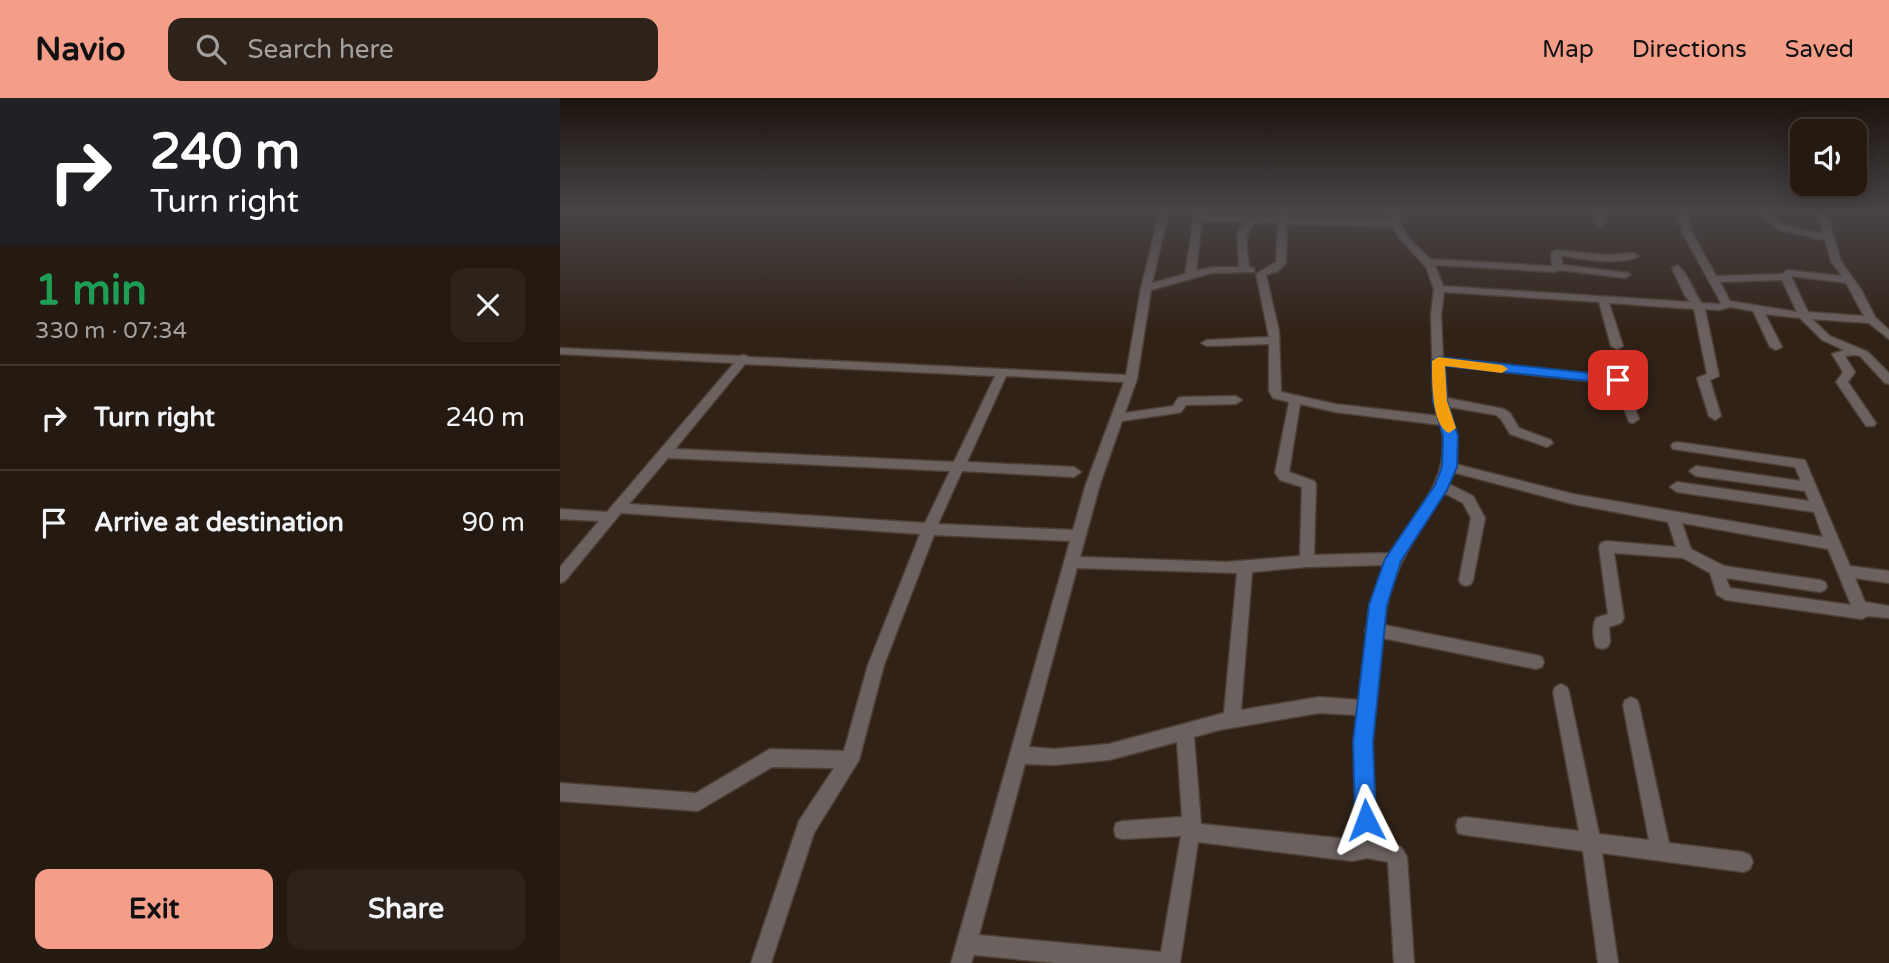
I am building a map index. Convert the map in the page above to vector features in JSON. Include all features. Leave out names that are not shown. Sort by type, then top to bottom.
[{"type":"street","points":[[1155,251],[1130,379],[1093,484],[963,954],[1162,963]]},
{"type":"street","points":[[1190,276],[1194,251]]},
{"type":"street","points":[[1243,251],[1244,269]]},
{"type":"street","points":[[1146,288],[1212,270],[1276,269],[1281,263],[1281,251]]},
{"type":"street","points":[[1367,848],[1363,742],[1373,631],[1378,605],[1394,559],[1442,486],[1449,467],[1450,436],[1440,401],[1436,314],[1439,289],[1428,262],[1417,251]]},
{"type":"street","points":[[1698,251],[1727,304]]},
{"type":"street","points":[[1833,251],[1836,261],[1872,320],[1889,336]]},
{"type":"street","points":[[1558,267],[1556,253],[1604,258],[1634,256]]},
{"type":"street","points":[[1428,262],[1558,267],[1625,275]]},
{"type":"street","points":[[1677,268],[1689,294],[1699,306],[1713,376],[1703,378],[1715,416]]},
{"type":"street","points":[[1263,271],[1274,340],[1275,391],[1281,398],[1446,421]]},
{"type":"street","points":[[1786,277],[1787,273],[1849,280]]},
{"type":"street","points":[[1713,279],[1786,277]]},
{"type":"street","points":[[1786,277],[1804,316],[1826,338],[1868,357],[1889,380]]},
{"type":"street","points":[[1439,289],[1699,306],[1722,307],[1727,304],[1804,316],[1872,320]]},
{"type":"street","points":[[1603,299],[1616,346]]},
{"type":"street","points":[[1758,310],[1776,347]]},
{"type":"street","points":[[1207,343],[1274,340]]},
{"type":"street","points":[[1858,351],[1838,354],[1849,372],[1842,382],[1870,422]]},
{"type":"street","points":[[562,353],[744,358],[1130,379]]},
{"type":"street","points":[[560,577],[744,358]]},
{"type":"street","points":[[1438,361],[1620,380],[1633,419]]},
{"type":"street","points":[[761,963],[806,828],[850,760],[876,665],[929,529],[1003,371]]},
{"type":"street","points":[[1118,418],[1177,409],[1184,401],[1236,400]]},
{"type":"street","points":[[1295,401],[1282,473],[1285,477],[1309,484],[1307,561]]},
{"type":"street","points":[[1440,401],[1500,412],[1506,416],[1514,430],[1547,443]]},
{"type":"street","points":[[1676,446],[1798,462],[1862,613],[1726,594],[1722,591],[1717,571]]},
{"type":"street","points":[[664,453],[1074,472]]},
{"type":"street","points":[[1449,467],[1573,499],[1834,544]]},
{"type":"street","points":[[1696,471],[1810,487]]},
{"type":"street","points":[[1442,486],[1468,500],[1478,518],[1466,580]]},
{"type":"street","points":[[1677,487],[1819,508]]},
{"type":"street","points":[[560,514],[615,512],[1079,536]]},
{"type":"street","points":[[1671,516],[1685,553]]},
{"type":"street","points":[[1602,642],[1601,623],[1616,618],[1606,547],[1685,553],[1717,571],[1820,586]]},
{"type":"street","points":[[1072,562],[1227,568],[1307,561],[1394,559]]},
{"type":"street","points":[[1232,720],[1245,566]]},
{"type":"street","points":[[1845,571],[1889,578]]},
{"type":"street","points":[[1860,608],[1889,612]]},
{"type":"street","points":[[1373,631],[1536,662]]},
{"type":"street","points":[[1561,692],[1591,842],[1608,963]]},
{"type":"street","points":[[1018,755],[1054,757],[1109,752],[1232,720],[1319,705],[1368,708]]},
{"type":"street","points":[[1631,705],[1661,851]]},
{"type":"street","points":[[1170,963],[1191,829],[1185,734]]},
{"type":"street","points":[[560,792],[698,802],[770,758],[850,760]]},
{"type":"street","points":[[1465,826],[1743,862]]},
{"type":"street","points":[[1123,830],[1191,829],[1352,851],[1367,848],[1394,854],[1397,857],[1404,963]]},
{"type":"slow traffic","points":[[1449,428],[1438,390],[1438,361],[1502,369]]},
{"type":"route","points":[[1366,820],[1363,742],[1370,696],[1373,631],[1378,605],[1394,559],[1442,486],[1449,467],[1450,436],[1438,390],[1438,361],[1618,380]]}]
